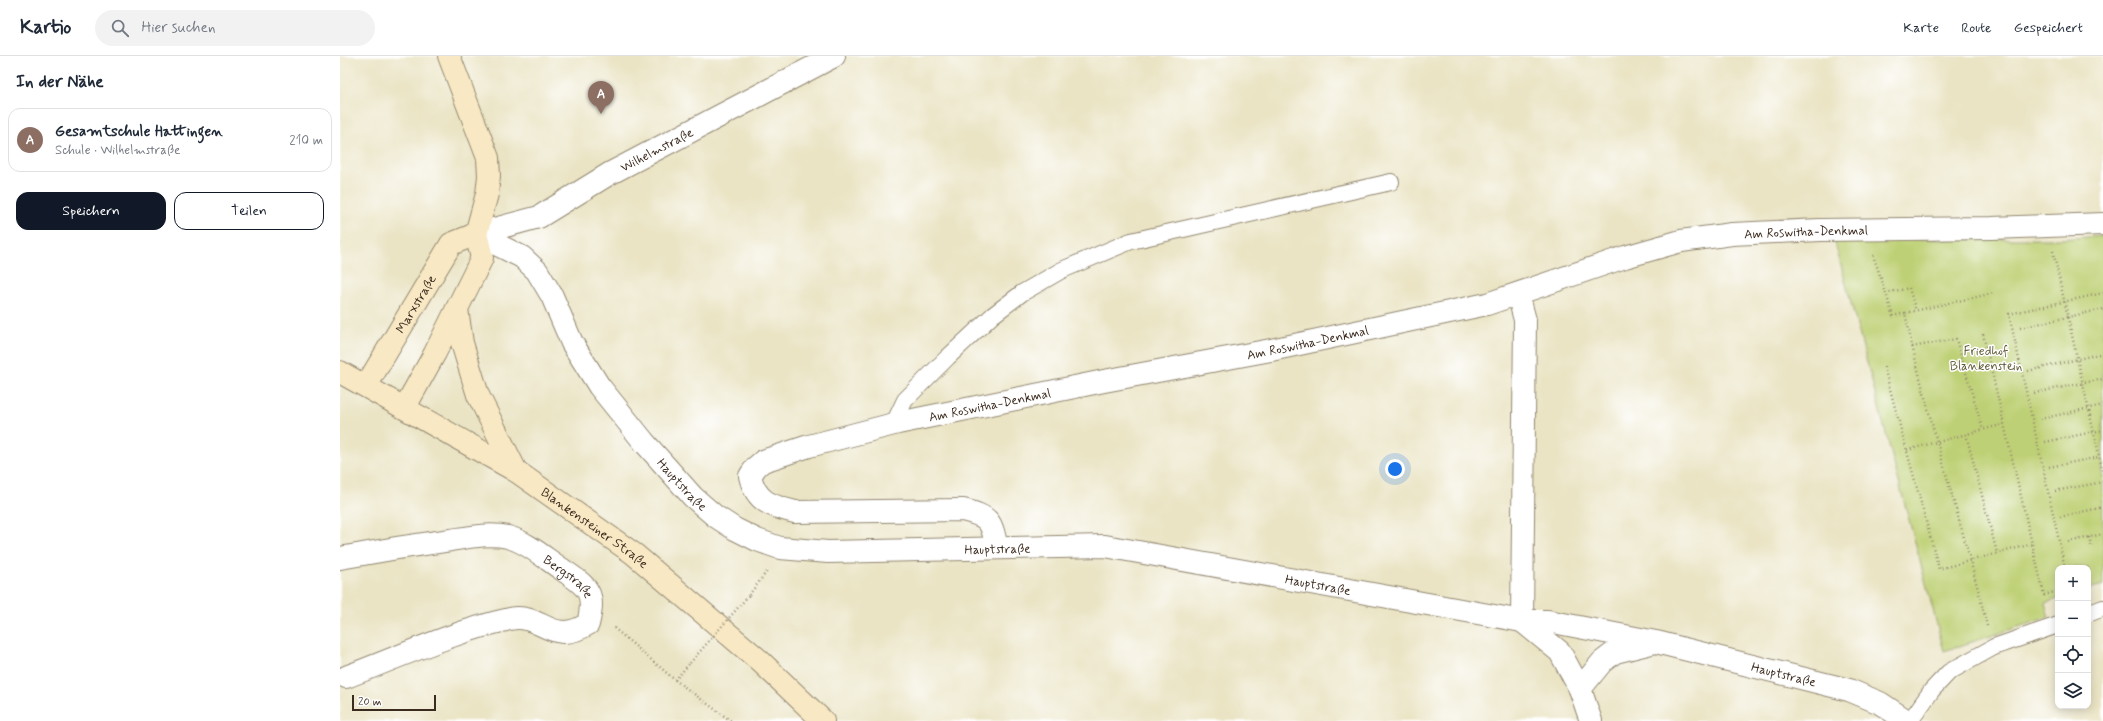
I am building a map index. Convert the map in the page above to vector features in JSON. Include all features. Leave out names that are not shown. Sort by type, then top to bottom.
[{"type":"main road","points":[[405,407],[482,258],[476,234],[487,194],[489,176],[488,158],[449,56]]},
{"type":"main road","name":"Marxstraße","points":[[366,386],[451,244],[476,234]]},
{"type":"main road","points":[[457,308],[462,343],[478,395],[516,471]]},
{"type":"main road","name":"Blankensteiner Straße","points":[[340,372],[405,407],[516,471],[634,554],[760,661],[823,721]]},
{"type":"street","name":"Wilhelmstraße","points":[[476,234],[539,217],[610,174],[834,56]]},
{"type":"street","name":"Am Roswitha-Denkmal","points":[[997,548],[992,525],[981,515],[963,510],[795,512],[764,502],[755,493],[750,476],[756,467],[763,461],[809,446],[898,423],[1104,381],[1287,347],[1487,304],[1625,257],[1681,242],[1732,234],[1820,230],[2047,227],[2103,224]]},
{"type":"street","name":"Hauptstraße","points":[[476,234],[522,257],[537,271],[552,296],[572,342],[599,386],[644,442],[693,497],[735,529],[780,548],[828,552],[1105,546],[1522,621],[1548,620],[1656,642],[1849,690],[1880,703],[1908,721]]},
{"type":"street","points":[[1518,294],[1525,320],[1522,621],[1560,652],[1580,689],[1591,721]]},
{"type":"street","name":"Bergstraße","points":[[340,558],[496,535],[510,538],[526,546],[576,579],[588,591],[592,599],[588,624],[576,631],[564,633],[552,630],[526,619],[512,619],[482,626],[346,677]]},
{"type":"street","name":"Hauptstraße","points":[[1580,689],[1602,662],[1615,652],[1656,642]]},
{"type":"lane","points":[[898,423],[897,417],[905,400],[993,315],[1016,297],[1062,270],[1131,241],[1391,182]]},
{"type":"lane","points":[[2091,613],[2103,608]]},
{"type":"lane","name":"Hauptstraße","points":[[1908,721],[1932,690],[1949,672],[1994,648],[2055,625]]},
{"type":"path","points":[[2047,227],[2069,316],[2079,360],[2087,408],[2103,473]]},
{"type":"path","points":[[1864,230],[1893,316],[1994,293]]},
{"type":"path","points":[[1886,293],[1909,288],[1916,311]]},
{"type":"path","points":[[2064,565],[2009,314],[2103,293]]},
{"type":"path","points":[[2020,328],[2103,309]]},
{"type":"path","points":[[1905,313],[1936,441],[1971,560],[1988,630],[1994,648]]},
{"type":"path","points":[[1983,334],[2044,595],[2055,592]]},
{"type":"path","points":[[1912,347],[1956,339],[1983,430]]},
{"type":"path","points":[[2028,370],[2079,360],[2103,353]]},
{"type":"path","points":[[1884,367],[1939,568],[2032,544]]},
{"type":"path","points":[[2034,393],[2103,379]]},
{"type":"path","points":[[2040,419],[2103,404]]},
{"type":"path","points":[[1907,450],[2004,424]]},
{"type":"path","points":[[2045,442],[2103,430]]},
{"type":"path","points":[[1966,434],[1997,553]]},
{"type":"path","points":[[2049,467],[2099,457]]},
{"type":"path","points":[[2055,491],[2103,482]]},
{"type":"path","points":[[2060,517],[2103,507]]},
{"type":"path","points":[[2068,542],[2103,534]]},
{"type":"path","points":[[2089,537],[2092,548]]},
{"type":"path","points":[[675,680],[765,576],[780,548]]},
{"type":"path","points":[[591,610],[675,680],[731,721]]},
{"type":"green space","name":"Friedhof Blankenstein","points":[[2103,236],[2103,585],[2091,588],[2091,565],[2055,565],[2055,600],[2045,603],[2049,617],[1944,651],[1834,239],[2059,239]]},
{"type":"place","name":"Gesamtschule Hattingen","points":[[601,114]]}]
